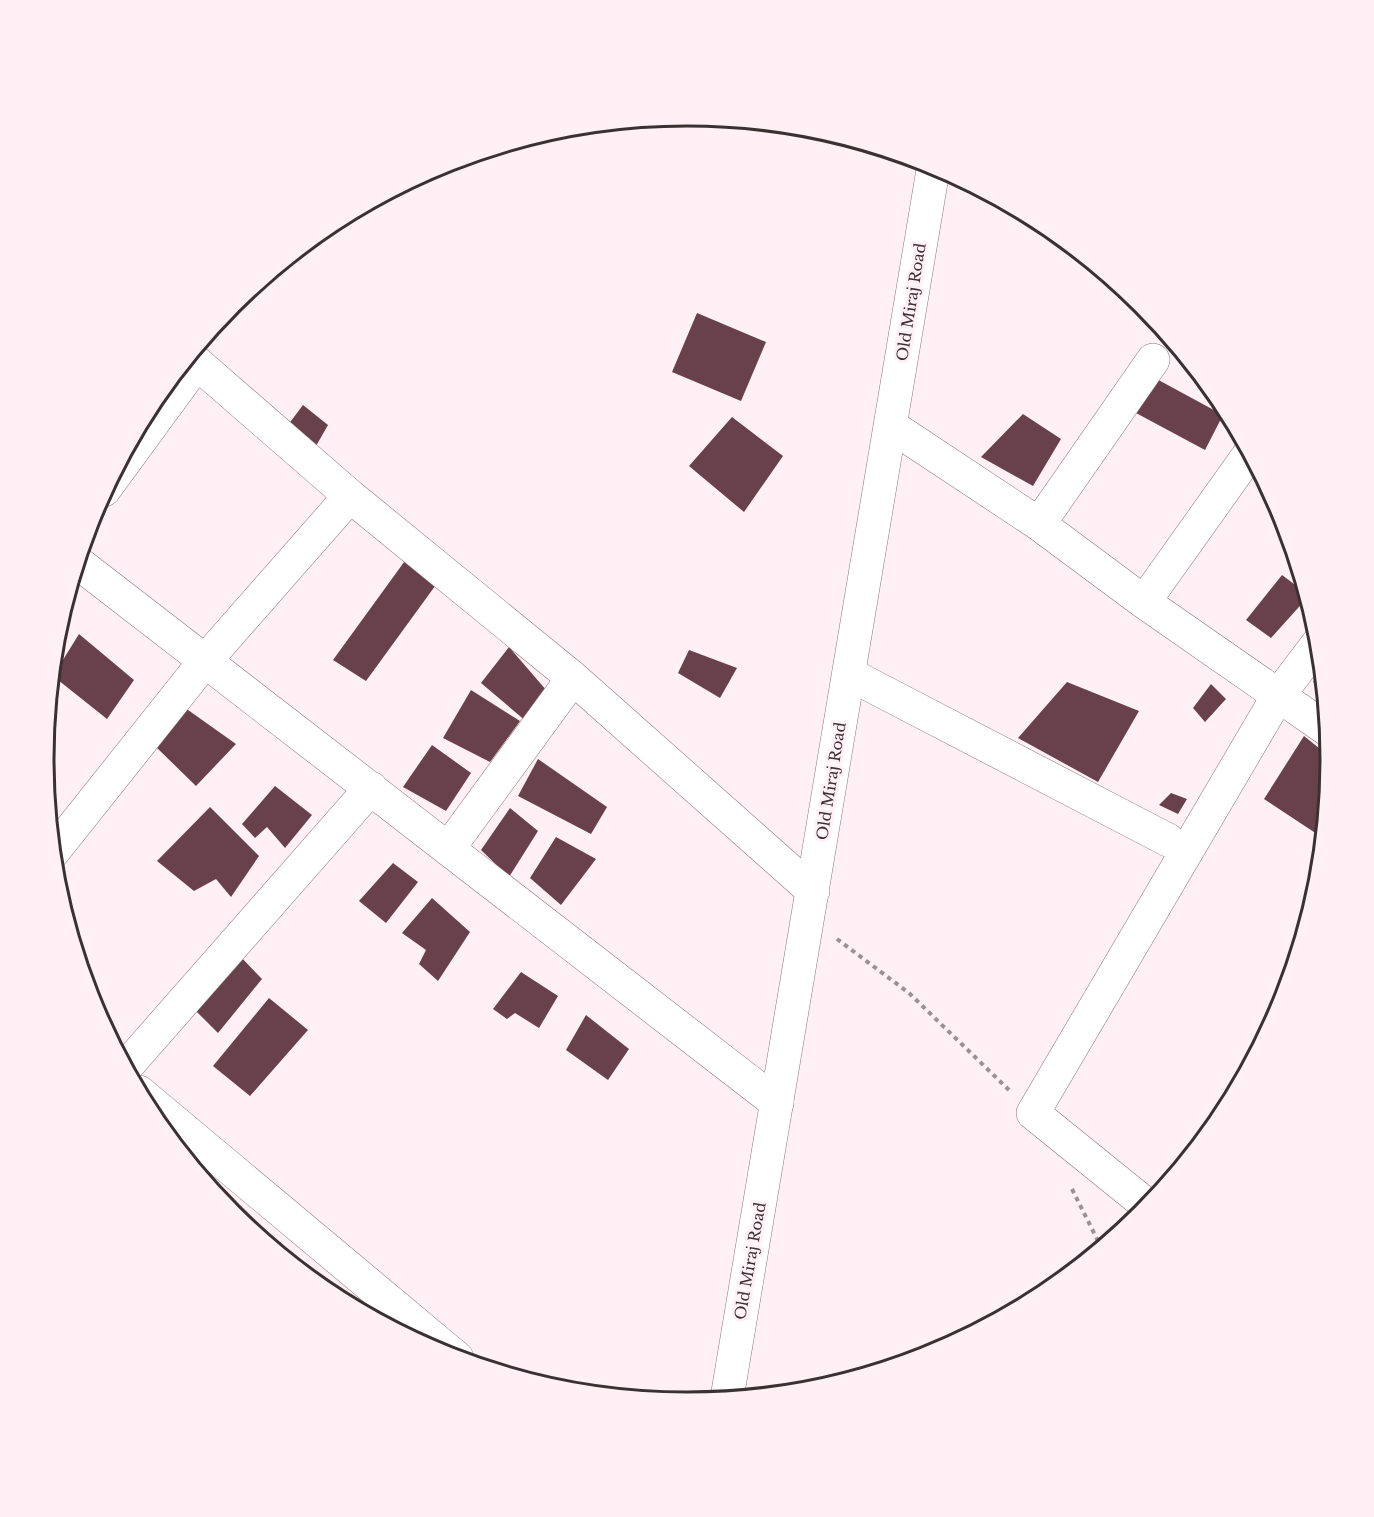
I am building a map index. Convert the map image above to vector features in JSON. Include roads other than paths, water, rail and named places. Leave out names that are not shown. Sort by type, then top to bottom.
[{"type":"street","name":"Old Miraj Road","points":[[728,1390],[932,175]]},
{"type":"street","points":[[1039,524],[1153,360]]},
{"type":"street","points":[[139,443],[197,363],[350,496],[573,678],[811,904]]},
{"type":"street","points":[[891,426],[1039,524],[1144,602],[1319,724]]},
{"type":"street","points":[[1144,602],[1245,460]]},
{"type":"street","points":[[59,844],[205,661],[350,496]]},
{"type":"street","points":[[84,567],[777,1103]]},
{"type":"street","points":[[1141,1200],[1033,1113],[1278,696],[1311,653]]},
{"type":"street","points":[[849,674],[1168,840]]},
{"type":"street","points":[[448,849],[573,678]]},
{"type":"street","points":[[131,1061],[371,788]]},
{"type":"street","points":[[162,1111],[432,1337]]}]
